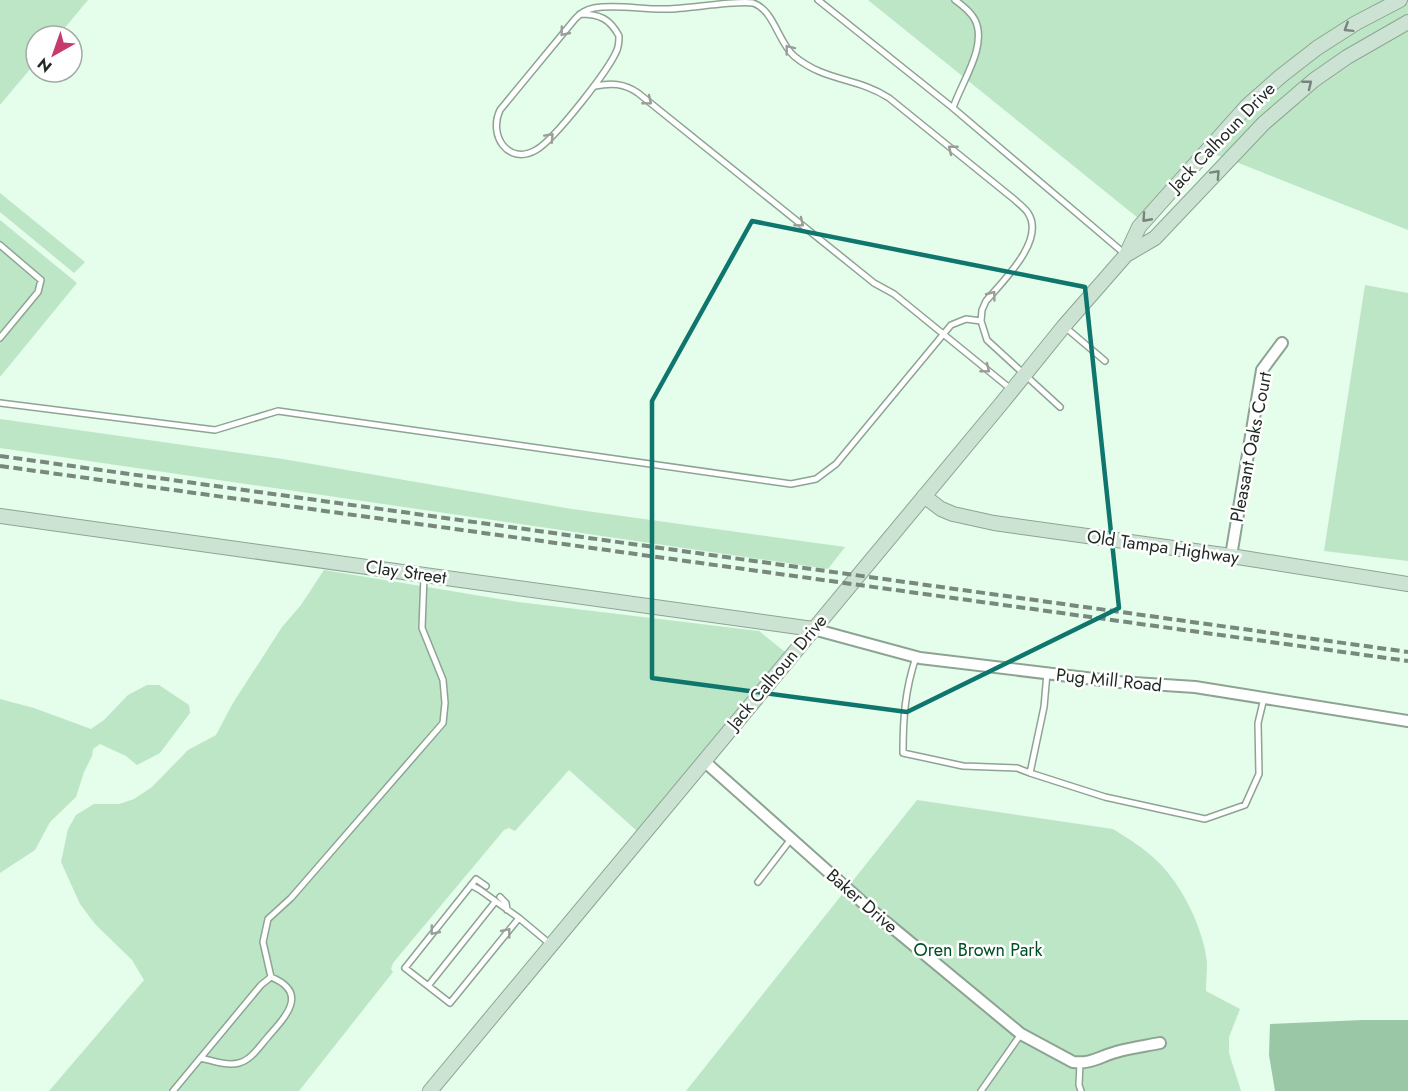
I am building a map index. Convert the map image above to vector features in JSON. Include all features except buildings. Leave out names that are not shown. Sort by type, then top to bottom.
[{"type":"street","name":"Jack Calhoun Drive","points":[[430,1091],[1064,326],[1126,255],[1139,227],[1231,123],[1256,98],[1317,48],[1356,23],[1400,0]]},
{"type":"street","name":"Jack Calhoun Drive","points":[[1126,255],[1155,238],[1264,123],[1314,80],[1355,51],[1408,22]]},
{"type":"street","name":"Pleasant Oaks Court","points":[[1231,556],[1262,370],[1282,343]]},
{"type":"street","name":"Old Tampa Highway","points":[[924,496],[953,514],[994,523],[1231,556],[1408,584]]},
{"type":"street","name":"Clay Street","points":[[0,516],[813,629]]},
{"type":"street","name":"Pug Mill Road","points":[[813,629],[916,657],[1119,682],[1195,687],[1408,721]]},
{"type":"street","name":"Baker Drive","points":[[704,761],[870,909],[1021,1034],[1073,1062],[1080,1063]]},
{"type":"street","points":[[1080,1063],[1087,1063],[1116,1052],[1160,1043]]},
{"type":"lane","points":[[818,0],[953,108],[1126,255]]},
{"type":"lane","points":[[953,108],[959,88],[974,60],[979,39],[975,20],[956,0]]},
{"type":"lane","points":[[580,14],[601,16],[608,20],[619,36],[617,50],[595,86],[546,141],[535,151],[521,154],[510,152],[500,142],[496,130],[496,119],[500,110],[574,19],[580,14],[585,10],[597,8],[668,9],[748,1],[761,7],[792,54],[806,65],[822,74],[875,89],[889,98],[1015,200],[1028,214],[1033,235],[1029,246],[987,301],[982,310],[981,321],[987,340],[1060,407]]},
{"type":"lane","points":[[595,86],[619,84],[638,93],[864,275],[894,294],[1012,390]]},
{"type":"lane","points":[[0,245],[41,280],[38,292],[0,338]]},
{"type":"lane","points":[[0,403],[215,430],[278,411],[790,484],[816,479],[836,464],[951,325],[966,319],[981,321]]},
{"type":"lane","points":[[1064,326],[1105,361]]},
{"type":"lane","points":[[271,977],[264,942],[268,919],[291,898],[443,723],[445,703],[442,680],[422,628],[424,574]]},
{"type":"lane","points":[[916,657],[909,677],[904,710],[903,753],[963,766],[1017,768],[1105,797],[1205,819],[1245,805],[1259,774],[1258,723],[1264,698]]},
{"type":"lane","points":[[1029,773],[1044,707],[1047,673]]},
{"type":"lane","points":[[758,882],[791,839]]},
{"type":"lane","points":[[486,886],[476,879],[405,968],[450,1003],[519,918]]},
{"type":"lane","points":[[471,885],[506,903],[507,910],[552,945]]},
{"type":"lane","points":[[428,986],[498,900]]},
{"type":"lane","points":[[173,1091],[261,984],[271,977]]},
{"type":"lane","points":[[201,1058],[238,1063],[249,1058],[287,1015],[292,1001],[291,991],[284,982],[271,977]]},
{"type":"lane","points":[[981,1091],[1021,1034]]},
{"type":"lane","points":[[1080,1063],[1079,1085],[1082,1091]]},
{"type":"highlighted area","points":[[752,221],[1085,287],[1119,608],[907,712],[652,678],[652,401]]},
{"type":"green space","points":[[0,0],[88,0],[68,24],[24,24],[24,76],[0,105]]},
{"type":"green space","points":[[868,0],[1385,0],[1312,44],[1280,69],[1222,125],[1138,218]]},
{"type":"green space","points":[[1408,3],[1408,15],[1380,29],[1331,60],[1286,95],[1222,157],[1213,154],[1256,109],[1303,68],[1353,33]]},
{"type":"green space","points":[[1408,29],[1408,230],[1236,162],[1317,86],[1354,59]]},
{"type":"green space","points":[[0,193],[85,262],[74,273],[0,212]]},
{"type":"green space","points":[[0,220],[77,283],[0,377]]},
{"type":"green space","points":[[1365,285],[1408,293],[1408,561],[1324,551]]},
{"type":"green space","points":[[0,419],[283,459],[572,509],[845,547],[828,569],[0,448]]},
{"type":"green space","points":[[324,570],[518,602],[759,631],[785,652],[637,831],[569,770],[515,831],[509,828],[504,830],[393,963],[391,969],[393,972],[299,1091],[49,1091],[144,980],[132,960],[95,924],[80,904],[61,862],[68,829],[76,815],[94,804],[119,804],[134,799],[152,787],[188,750],[216,735],[233,703],[282,627],[301,605]]},
{"type":"green space","points":[[147,685],[159,685],[189,705],[190,713],[160,753],[137,765],[126,756],[100,744],[93,749],[76,797],[50,822],[35,850],[0,873],[0,699],[34,708],[91,729],[104,720],[128,695]]},
{"type":"green space","name":"Oren Brown Park","points":[[917,800],[1113,829],[1152,856],[1175,882],[1196,922],[1207,963],[1206,991],[1240,1009],[1229,1037],[1229,1053],[1241,1091],[686,1091]]},
{"type":"shaded area","points":[[1408,1020],[1408,1091],[1275,1091],[1269,1055],[1270,1024]]},
{"type":"railway","points":[[0,456],[1408,652]]},
{"type":"railway","points":[[0,466],[1408,661]]}]
